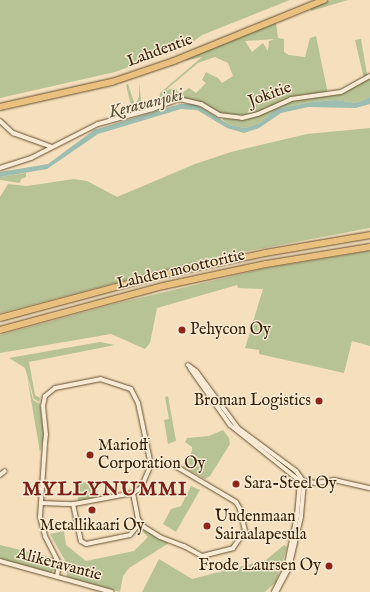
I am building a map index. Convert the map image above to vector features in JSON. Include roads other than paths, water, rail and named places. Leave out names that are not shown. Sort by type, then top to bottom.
[{"type":"highway","name":"Lahden moottoritie","points":[[0,318],[168,274],[265,253],[370,235]]},
{"type":"highway","name":"Lahden moottoritie","points":[[0,330],[170,285],[266,264],[370,247]]},
{"type":"main road","name":"Lahdentie","points":[[0,107],[63,94],[126,77],[174,61],[324,0]]},
{"type":"street","name":"Jokitie","points":[[0,168],[31,158],[98,124],[153,110],[179,99],[201,104],[219,115],[242,118],[258,114],[291,99],[341,92],[370,76]]},
{"type":"street","points":[[0,120],[13,133],[52,147]]},
{"type":"street","points":[[189,367],[238,428],[296,471],[302,482],[301,517],[289,568],[275,592]]},
{"type":"street","points":[[41,503],[73,504],[133,493],[141,488],[151,465],[134,392],[128,386],[101,379],[55,388],[45,396],[43,406],[46,434],[41,503],[41,523],[59,564],[57,578]]},
{"type":"street","points":[[133,493],[140,523],[160,537],[184,546],[195,553],[208,556],[233,548],[245,531],[240,509],[236,502],[170,463],[151,465]]},
{"type":"street","points":[[0,475],[4,471]]},
{"type":"street","points":[[302,482],[316,483],[334,480],[370,488]]},
{"type":"street","points":[[73,504],[81,541],[86,544],[130,535],[140,523]]},
{"type":"street","name":"Alikeravantie","points":[[0,561],[112,592]]},
{"type":"place","name":"Pehycon Oy","points":[[182,330]]},
{"type":"place","name":"Broman Logistics","points":[[319,401]]},
{"type":"place","name":"Marioff Corporation Oy","points":[[90,455]]},
{"type":"place","name":"Sara-Steel Oy","points":[[236,484]]},
{"type":"place","name":"Metallikaari Oy","points":[[92,510]]},
{"type":"place","name":"Uudenmaan Sairaalapesula","points":[[207,526]]},
{"type":"place","name":"Frode Laursen Oy","points":[[329,566]]},
{"type":"district","name":"MYLLYNUMMI","points":[[105,489]]},
{"type":"water label","name":"Keravanjoki","points":[[146,104]]}]
